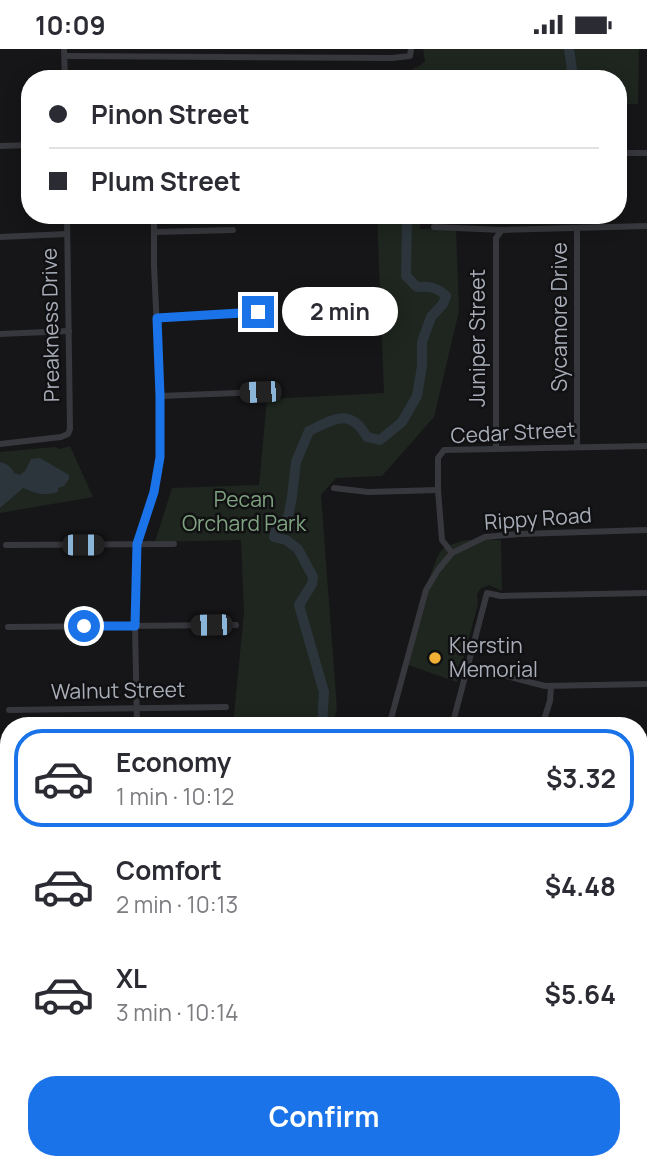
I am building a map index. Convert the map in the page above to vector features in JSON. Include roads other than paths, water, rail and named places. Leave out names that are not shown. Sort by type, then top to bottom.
[{"type":"street","points":[[242,49],[242,57]]},
{"type":"street","points":[[64,53],[392,58],[410,53]]},
{"type":"street","points":[[0,146],[21,145]]},
{"type":"street","points":[[627,153],[647,153]]},
{"type":"street","name":"Preakness Drive","points":[[0,444],[68,434],[67,224]]},
{"type":"street","points":[[137,717],[137,544],[160,464],[154,224]]},
{"type":"street","points":[[434,227],[502,230],[647,226]]},
{"type":"street","name":"Sycamore Drive","points":[[577,227],[577,447]]},
{"type":"street","points":[[154,232],[233,230]]},
{"type":"street","name":"Juniper Street","points":[[496,449],[496,238],[502,230]]},
{"type":"street","points":[[0,237],[67,234]]},
{"type":"street","points":[[157,318],[258,312]]},
{"type":"street","points":[[0,334],[69,331]]},
{"type":"street","points":[[160,396],[260,392]]},
{"type":"street","name":"Cedar Street","points":[[452,553],[442,540],[438,490],[438,458],[444,450],[647,446]]},
{"type":"street","points":[[334,488],[368,492],[438,490]]},
{"type":"street","name":"Rippy Road","points":[[391,717],[426,590],[452,553],[485,537],[647,530]]},
{"type":"street","points":[[6,545],[174,544]]},
{"type":"street","points":[[454,717],[487,593],[501,596],[647,593]]},
{"type":"street","points":[[8,627],[236,625]]},
{"type":"street","points":[[467,667],[533,685],[647,684]]},
{"type":"street","points":[[545,717],[551,686]]},
{"type":"street","name":"Walnut Street","points":[[9,710],[226,707]]},
{"type":"waterway","points":[[569,49],[571,70]]},
{"type":"waterway","points":[[323,717],[324,692],[299,605],[312,584],[313,577],[298,549],[286,540],[274,537],[276,530],[288,517],[296,462],[309,431],[341,418],[354,422],[367,437],[380,440],[402,422],[417,396],[422,366],[422,342],[431,317],[443,304],[446,296],[433,288],[417,287],[406,276],[407,224]]},
{"type":"place","name":"Kierstin Memorial","points":[[435,658]]},
{"type":"park label","name":"Pecan Orchard Park","points":[[244,512]]}]
